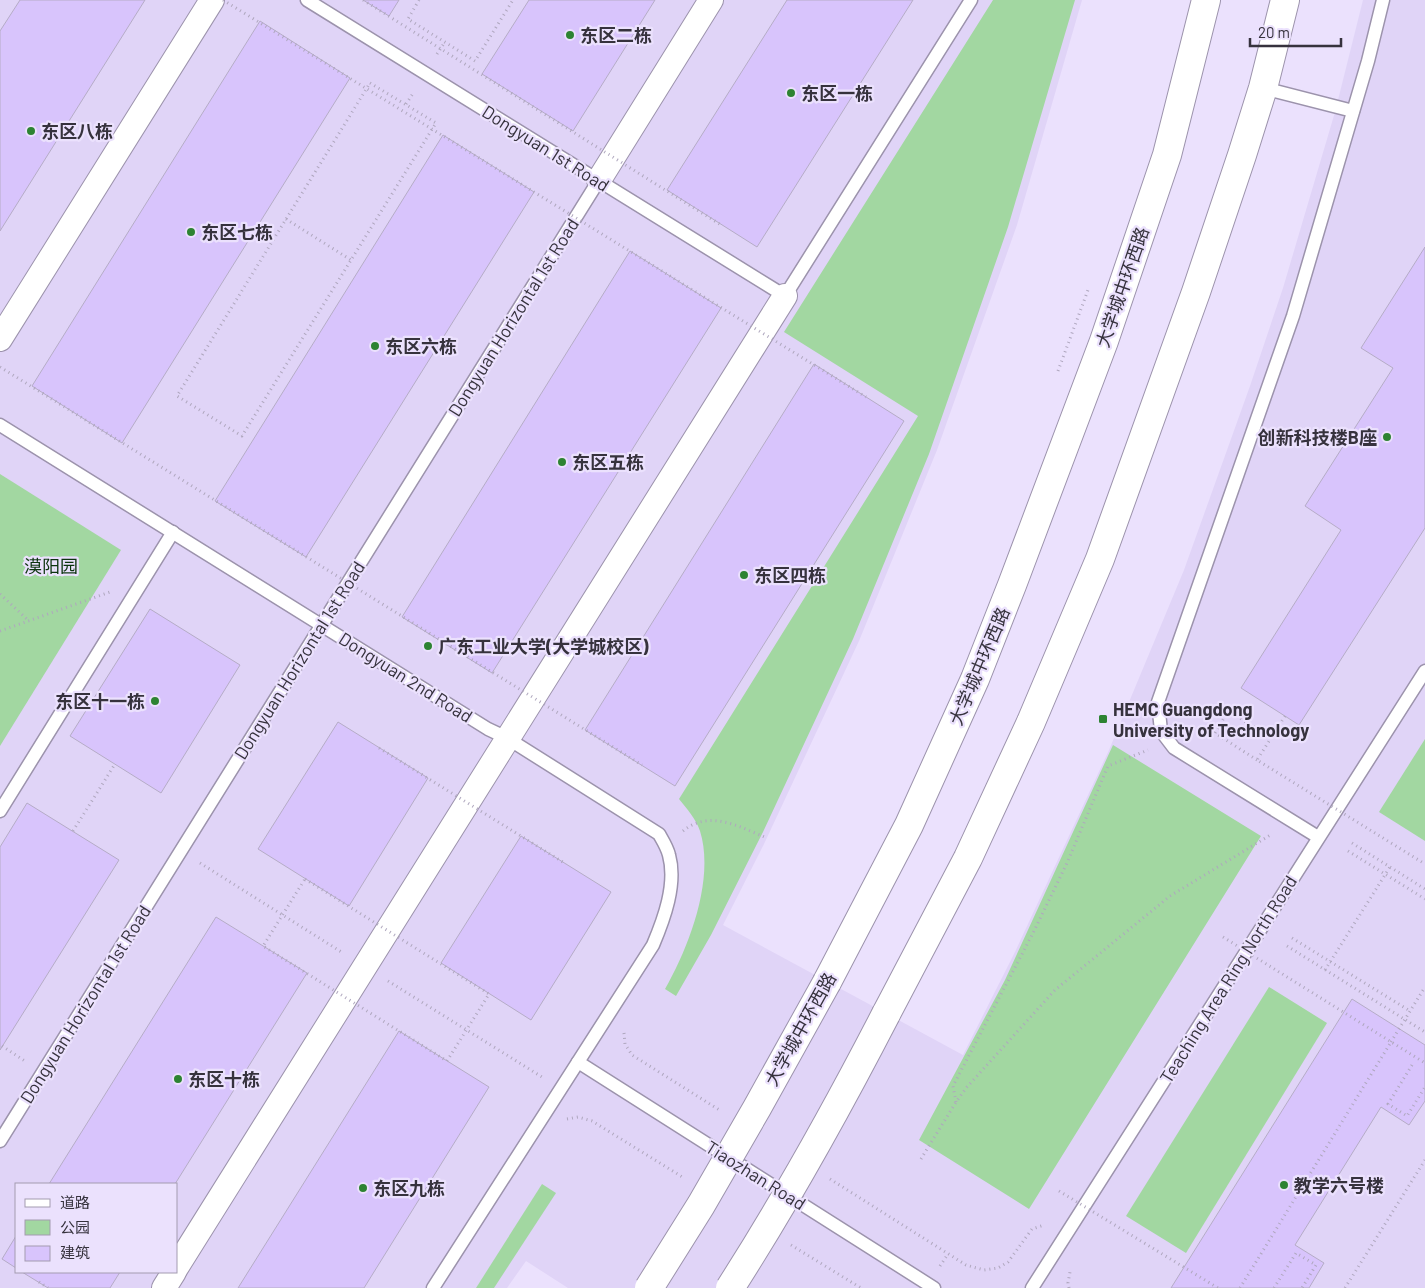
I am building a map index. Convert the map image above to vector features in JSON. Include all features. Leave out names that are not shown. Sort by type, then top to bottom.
[{"type":"main road","name":"大学城中环西路","points":[[649,1288],[701,1205],[827,982],[910,825],[975,679],[1104,342],[1167,155],[1206,0]]},
{"type":"main road","points":[[730,1288],[856,1072],[968,858],[1031,722],[1100,559],[1196,292],[1263,88],[1285,0]]},
{"type":"street","points":[[0,339],[212,0]]},
{"type":"street","points":[[599,180],[711,0]]},
{"type":"street","points":[[178,1265],[506,738],[785,296]]},
{"type":"street","points":[[164,1288],[173,1273]]},
{"type":"lane","name":"Dongyuan 1st Road","points":[[307,0],[785,296]]},
{"type":"lane","points":[[785,296],[971,0]]},
{"type":"lane","points":[[1318,836],[1174,748],[1162,731],[1158,702],[1293,316],[1368,61],[1383,0]]},
{"type":"lane","points":[[1263,88],[1353,112]]},
{"type":"lane","name":"Dongyuan Horizontal 1st Road","points":[[0,1141],[599,180]]},
{"type":"lane","name":"Dongyuan 2nd Road","points":[[0,425],[659,834],[669,856],[671,875],[669,892],[659,930],[653,945],[578,1062]]},
{"type":"lane","points":[[0,811],[174,532]]},
{"type":"lane","name":"Teaching Area Ring North Road","points":[[1032,1288],[1318,836],[1425,671]]},
{"type":"lane","points":[[433,1288],[578,1062]]},
{"type":"lane","name":"Tiaozhan Road","points":[[578,1062],[934,1288]]},
{"type":"path","points":[[223,0],[866,397]]},
{"type":"path","points":[[363,0],[721,224]]},
{"type":"path","points":[[420,0],[408,19],[475,61],[513,0]]},
{"type":"path","points":[[434,59],[444,42]]},
{"type":"path","points":[[370,83],[436,123],[242,436],[176,396],[286,219],[370,83]]},
{"type":"path","points":[[406,104],[417,87]]},
{"type":"path","points":[[286,219],[351,260]]},
{"type":"path","points":[[1058,372],[1088,287]]},
{"type":"path","points":[[0,367],[642,765]]},
{"type":"path","points":[[0,631],[145,579]]},
{"type":"path","points":[[0,594],[29,621]]},
{"type":"path","points":[[1266,734],[1228,711],[1215,733],[1425,864]]},
{"type":"path","points":[[1257,760],[1285,716]]},
{"type":"path","points":[[379,748],[566,864]]},
{"type":"path","points":[[956,1102],[953,1086],[1034,933],[1067,863],[1108,766],[1141,752]]},
{"type":"path","points":[[73,831],[115,764]]},
{"type":"path","points":[[688,827],[699,821],[716,820],[733,824],[767,838]]},
{"type":"path","points":[[921,1160],[967,1087],[1055,990],[1170,896],[1273,833]]},
{"type":"path","points":[[1352,843],[1425,889]]},
{"type":"path","points":[[1348,851],[1425,899]]},
{"type":"path","points":[[195,860],[239,888]]},
{"type":"path","points":[[1325,970],[1390,867]]},
{"type":"path","points":[[305,879],[489,994],[447,1061],[263,946],[305,879]]},
{"type":"path","points":[[1223,937],[1425,1063]]},
{"type":"path","points":[[1292,938],[1410,1011]]},
{"type":"path","points":[[1287,946],[1425,1032]]},
{"type":"path","points":[[1240,1288],[1425,987]]},
{"type":"path","points":[[2,1046],[28,1062]]},
{"type":"path","points":[[510,1057],[542,1077]]},
{"type":"path","points":[[1412,1065],[1388,1104],[1407,1116],[1425,1087]]},
{"type":"path","points":[[1346,1288],[1425,1160]]},
{"type":"path","points":[[1059,1191],[1218,1288]]},
{"type":"path","points":[[1274,1288],[1296,1253],[1316,1265],[1302,1288]]},
{"type":"path","points":[[937,1271],[948,1254]]},
{"type":"path","points":[[39,1282],[48,1288]]},
{"type":"shaded area","name":"广东工业大学(大学城校区)","points":[[0,0],[1082,0],[1017,225],[937,450],[859,641],[764,844],[723,925],[963,1055],[1015,952],[1109,750],[1184,570],[1283,288],[1335,112],[1363,0],[1425,0],[1425,1288],[568,1288],[526,1261],[507,1288],[0,1288]]},
{"type":"green space","points":[[993,0],[1075,0],[1008,227],[929,454],[853,639],[763,832],[711,935],[676,996],[665,989],[691,933],[702,891],[704,870],[704,850],[700,831],[694,818],[679,799],[918,416],[784,332]]},
{"type":"green space","name":"漠阳园","points":[[0,474],[121,550],[0,746]]},
{"type":"green space","points":[[1425,739],[1425,841],[1379,812]]},
{"type":"green space","points":[[1113,745],[1261,836],[1029,1209],[919,1140],[1005,980]]},
{"type":"green space","points":[[1269,987],[1327,1023],[1186,1253],[1126,1216]]},
{"type":"green space","points":[[542,1184],[556,1193],[494,1288],[476,1288]]},
{"type":"building","name":"东区八栋","points":[[20,0],[145,0],[0,231],[0,31]]},
{"type":"building","points":[[363,0],[399,0],[389,16]]},
{"type":"building","name":"东区二栋","points":[[529,0],[655,0],[573,131],[482,74]]},
{"type":"building","name":"东区一栋","points":[[787,0],[913,0],[757,247],[667,190]]},
{"type":"building","name":"东区七栋","points":[[260,21],[350,78],[122,443],[32,386]]},
{"type":"building","name":"东区六栋","points":[[443,135],[534,192],[306,557],[215,501]]},
{"type":"building","name":"创新科技楼B座","points":[[1425,247],[1425,528],[1299,725],[1241,688],[1341,530],[1305,506],[1393,368],[1361,348]]},
{"type":"building","name":"东区五栋","points":[[630,251],[721,308],[492,673],[402,617]]},
{"type":"building","name":"东区四栋","points":[[814,364],[904,421],[675,786],[585,730]]},
{"type":"building","name":"东区十一栋","points":[[150,609],[240,665],[161,793],[70,736]]},
{"type":"building","points":[[338,722],[428,778],[349,906],[258,849]]},
{"type":"building","points":[[27,803],[119,860],[0,1050],[0,847]]},
{"type":"building","points":[[521,836],[611,892],[531,1020],[441,963]]},
{"type":"building","name":"东区十栋","points":[[216,917],[307,973],[176,1183],[50,1183]]},
{"type":"building","name":"教学六号楼","points":[[1352,999],[1425,1045],[1425,1101],[1409,1125],[1381,1107],[1295,1245],[1324,1263],[1309,1288],[1171,1288]]},
{"type":"building","name":"东区九栋","points":[[399,1031],[489,1087],[364,1288],[238,1288]]},
{"type":"building","points":[[15,1238],[15,1267],[2,1259]]},
{"type":"building","points":[[24,1273],[119,1273],[110,1288],[48,1288]]},
{"type":"place","name":"东区二栋","points":[[570,35]]},
{"type":"place","name":"东区一栋","points":[[791,93]]},
{"type":"place","name":"东区八栋","points":[[31,131]]},
{"type":"place","name":"东区七栋","points":[[191,232]]},
{"type":"place","name":"东区六栋","points":[[375,346]]},
{"type":"place","name":"创新科技楼B座","points":[[1387,437]]},
{"type":"place","name":"东区五栋","points":[[562,462]]},
{"type":"place","name":"东区四栋","points":[[744,575]]},
{"type":"place","name":"广东工业大学(大学城校区)","points":[[428,646]]},
{"type":"place","name":"东区十一栋","points":[[155,701]]},
{"type":"place","name":"HEMC Guangdong University of Technology","points":[[1103,719]]},
{"type":"place","name":"东区十栋","points":[[178,1079]]},
{"type":"place","name":"教学六号楼","points":[[1284,1185]]},
{"type":"place","name":"东区九栋","points":[[363,1188]]}]
